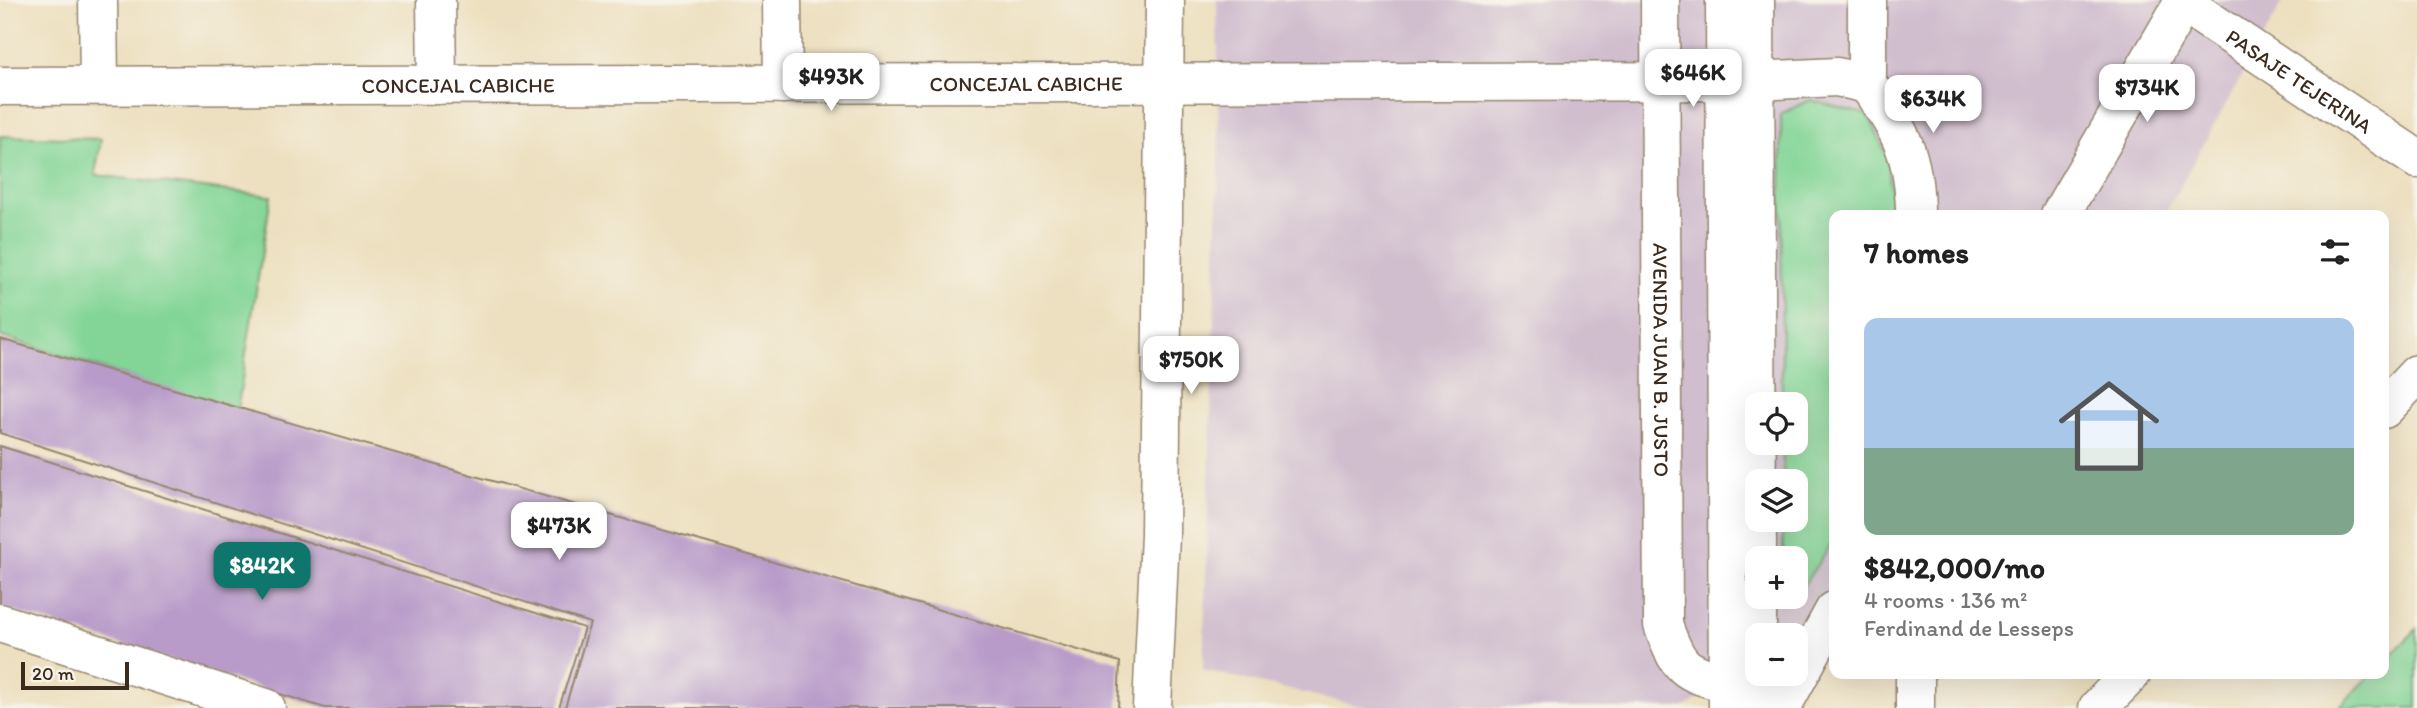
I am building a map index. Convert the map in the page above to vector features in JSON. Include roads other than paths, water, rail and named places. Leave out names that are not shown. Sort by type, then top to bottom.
[{"type":"street","points":[[98,0],[99,85]]},
{"type":"street","points":[[436,0],[437,85]]},
{"type":"street","points":[[782,0],[783,83]]},
{"type":"street","points":[[1152,708],[1160,536],[1165,0]]},
{"type":"street","name":"AVENIDA JUAN B. JUSTO","points":[[1660,0],[1664,625],[1673,654],[1693,675],[1738,688]]},
{"type":"street","points":[[1725,0],[1740,80],[1757,546]]},
{"type":"street","points":[[1755,0],[1740,80],[1738,688],[1758,708]]},
{"type":"street","points":[[1867,0],[1867,84],[1903,136],[1910,165],[1914,210]]},
{"type":"street","points":[[2063,210],[2184,1]]},
{"type":"street","name":"PASAJE TEJERINA","points":[[2184,1],[2417,159]]},
{"type":"street","name":"CONCEJAL CABICHE","points":[[0,86],[1165,83],[1740,80],[1837,77],[1867,84]]},
{"type":"street","points":[[2389,404],[2417,374]]},
{"type":"street","points":[[1781,708],[1829,620]]},
{"type":"street","points":[[0,623],[266,708]]},
{"type":"street","points":[[1915,679],[1915,708]]},
{"type":"street","points":[[2098,708],[2126,679]]}]
